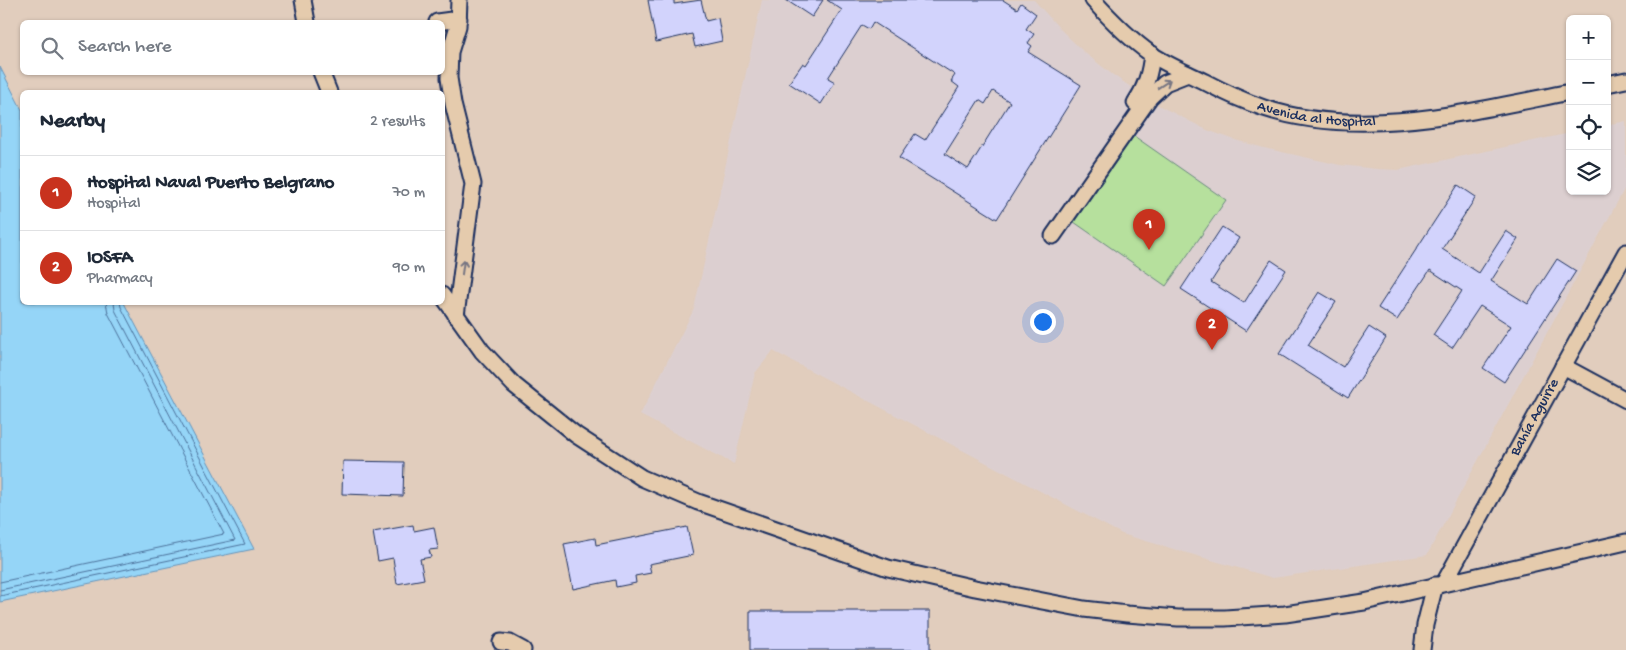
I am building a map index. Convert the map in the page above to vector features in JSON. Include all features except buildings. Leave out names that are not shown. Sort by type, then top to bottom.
[{"type":"street","points":[[303,0],[307,20]]},
{"type":"street","points":[[456,316],[473,184],[453,104],[449,78],[450,52],[459,19],[459,0]]},
{"type":"street","name":"Avenida al Hospital","points":[[1093,0],[1152,54],[1188,74],[1265,108],[1305,117],[1345,122],[1387,122],[1430,118],[1566,93]]},
{"type":"street","points":[[445,21],[459,19]]},
{"type":"street","points":[[1113,150],[1111,136],[1146,85],[1151,69],[1152,54]]},
{"type":"street","points":[[1053,236],[1157,90],[1174,78],[1188,74]]},
{"type":"street","points":[[322,75],[328,90]]},
{"type":"street","points":[[1611,83],[1626,80]]},
{"type":"street","name":"Bahía Aguirre","points":[[1422,650],[1425,625],[1440,584],[1626,252]]},
{"type":"street","points":[[445,300],[482,351],[514,386],[576,435],[642,478],[698,502],[888,568],[1039,601],[1119,613],[1178,618],[1225,618],[1301,612],[1364,602],[1626,542]]},
{"type":"street","points":[[1563,366],[1626,400]]},
{"type":"street","points":[[501,642],[510,643],[523,650]]},
{"type":"shaded area","points":[[762,0],[1034,0],[1085,53],[1113,75],[1156,104],[1207,130],[1235,140],[1340,165],[1398,170],[1566,134],[1566,195],[1611,195],[1611,124],[1626,121],[1626,186],[1427,555],[1273,578],[1122,534],[773,351],[755,373],[734,464],[640,415],[694,309]]},
{"type":"green space","points":[[1134,136],[1226,200],[1166,286],[1074,222]]},
{"type":"water","points":[[0,67],[20,106],[20,305],[125,305],[254,549],[0,602]]},
{"type":"place","name":"Hospital Naval Puerto Belgrano","points":[[1149,250]]},
{"type":"place","name":"IOSFA","points":[[1212,350]]}]
